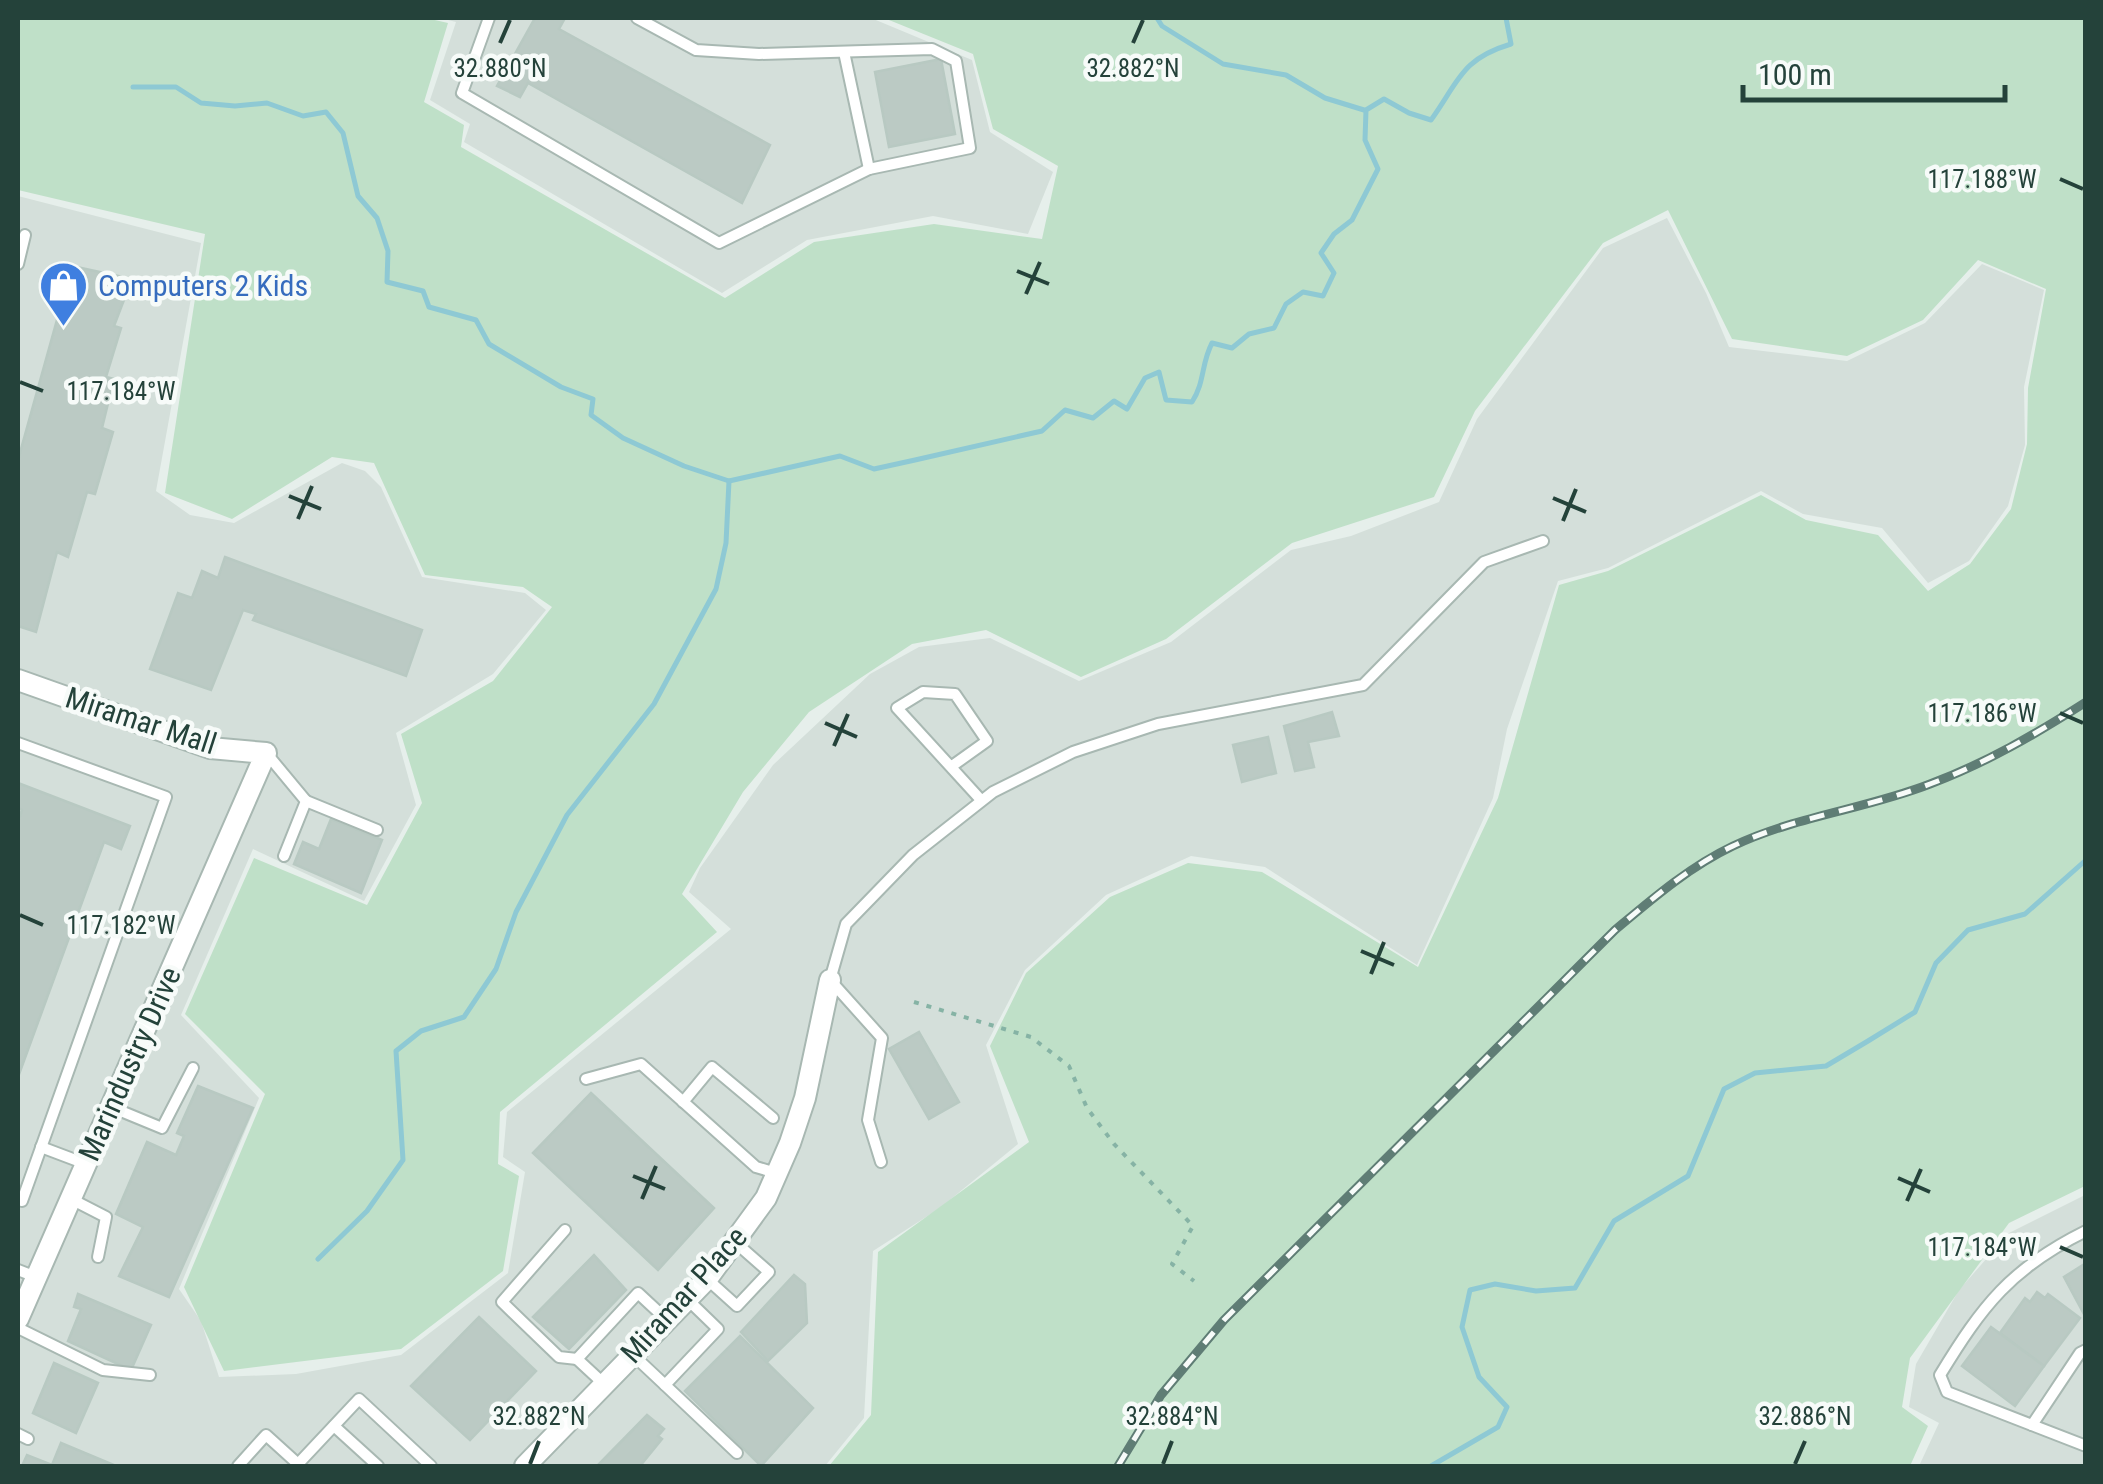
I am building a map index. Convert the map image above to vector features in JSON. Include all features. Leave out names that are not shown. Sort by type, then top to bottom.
[{"type":"street","name":"Miramar Mall","points":[[18,680],[210,748],[266,753]]},
{"type":"street","name":"Marindustry Drive","points":[[18,1319],[27,1273],[70,1199],[266,753]]},
{"type":"street","name":"Miramar Place","points":[[525,1466],[707,1279],[766,1198],[805,1098],[830,980]]},
{"type":"lane","points":[[490,18],[462,93],[720,243],[869,170],[970,148],[956,61],[932,49],[759,54],[696,50],[637,18]]},
{"type":"lane","points":[[844,52],[869,170]]},
{"type":"lane","points":[[18,264],[25,235]]},
{"type":"lane","points":[[881,1162],[868,1120],[882,1038],[830,980],[846,924],[913,856],[981,800],[1073,752],[1158,724],[1363,685],[1484,562],[1543,541]]},
{"type":"lane","points":[[952,766],[987,741],[956,694],[922,692],[897,708],[981,800]]},
{"type":"lane","points":[[18,742],[166,796],[22,1200],[18,1199]]},
{"type":"lane","points":[[266,753],[306,801],[378,830]]},
{"type":"lane","points":[[284,856],[306,801]]},
{"type":"lane","points":[[586,1079],[640,1064],[756,1167],[777,1173]]},
{"type":"lane","points":[[683,1102],[712,1066],[773,1118]]},
{"type":"lane","points":[[111,1107],[162,1128],[192,1068]]},
{"type":"lane","points":[[41,1147],[86,1164]]},
{"type":"lane","points":[[70,1199],[106,1217],[98,1257]]},
{"type":"lane","points":[[565,1230],[502,1302],[559,1357],[577,1359],[604,1384]]},
{"type":"lane","points":[[2086,1231],[2055,1246],[2008,1281],[1974,1319],[1940,1376],[1947,1392],[2086,1446]]},
{"type":"lane","points":[[707,1279],[737,1306],[768,1272],[736,1242]]},
{"type":"lane","points":[[577,1359],[638,1293],[666,1319]]},
{"type":"lane","points":[[665,1385],[718,1329],[687,1298]]},
{"type":"lane","points":[[18,1328],[103,1370],[150,1375]]},
{"type":"lane","points":[[2032,1425],[2086,1350]]},
{"type":"lane","points":[[632,1354],[737,1452]]},
{"type":"lane","points":[[238,1466],[266,1436],[299,1465],[359,1398],[431,1466]]},
{"type":"lane","points":[[334,1426],[378,1466]]},
{"type":"path","points":[[914,1002],[1030,1037],[1069,1066],[1086,1108],[1114,1144],[1193,1226],[1172,1264],[1194,1281]]},
{"type":"shaded area","points":[[440,18],[871,18],[972,60],[990,132],[1053,172],[1028,234],[933,216],[807,240],[722,293],[464,142],[470,124],[430,100],[456,22]]},
{"type":"shaded area","points":[[18,196],[201,243],[156,491],[190,515],[234,523],[342,463],[365,471],[381,487],[422,577],[525,593],[546,610],[493,674],[396,733],[416,805],[364,901],[253,849],[181,1015],[259,1098],[179,1289],[201,1321],[219,1377],[296,1374],[401,1355],[508,1273],[525,1172],[503,1157],[507,1112],[731,929],[689,892],[700,868],[773,765],[870,674],[919,647],[990,638],[1079,681],[1171,642],[1291,550],[1351,536],[1439,502],[1477,419],[1603,248],[1667,218],[1729,347],[1847,361],[1925,323],[1982,264],[2044,290],[2024,387],[2025,445],[2008,506],[1969,561],[1928,583],[1882,528],[1803,514],[1761,491],[1608,568],[1558,581],[1507,729],[1493,798],[1417,965],[1265,867],[1191,856],[1106,895],[1025,970],[986,1045],[1018,1144],[940,1208],[873,1251],[864,1418],[825,1466],[18,1466]]},
{"type":"shaded area","points":[[2085,1195],[2085,1466],[1919,1466],[1939,1423],[1909,1407],[1916,1364],[1959,1290],[2009,1233]]},
{"type":"green space","points":[[18,18],[426,18],[448,23],[424,102],[464,125],[461,147],[725,298],[814,242],[934,224],[1042,239],[1058,166],[993,129],[973,54],[884,18],[2085,18],[2085,1186],[2009,1223],[1910,1358],[1902,1407],[1928,1426],[1910,1466],[829,1466],[871,1415],[878,1252],[1029,1142],[990,1046],[1026,973],[1110,897],[1188,863],[1262,872],[1418,967],[1498,798],[1559,585],[1608,571],[1761,495],[1806,520],[1878,535],[1928,591],[1970,564],[2011,509],[2027,444],[2028,388],[2046,289],[1978,260],[1923,320],[1847,356],[1732,339],[1668,210],[1603,243],[1475,411],[1434,497],[1292,543],[1166,639],[1081,677],[986,630],[912,644],[809,712],[743,792],[682,894],[717,932],[500,1112],[498,1164],[519,1176],[503,1271],[401,1349],[224,1371],[184,1287],[265,1094],[185,1014],[254,858],[367,905],[422,803],[401,734],[493,681],[552,607],[523,587],[425,575],[374,463],[332,457],[232,519],[165,493],[205,234],[18,190]]},
{"type":"building","points":[[535,18],[565,18],[559,29],[770,145],[742,203],[528,83],[520,97],[497,86]]},
{"type":"building","points":[[941,59],[955,134],[889,147],[875,72]]},
{"type":"building","points":[[72,266],[132,279],[114,326],[121,328],[106,377],[114,379],[102,428],[113,432],[95,494],[87,492],[68,557],[57,552],[36,632],[18,626],[18,460]]},
{"type":"building","points":[[225,557],[422,630],[406,676],[253,620],[256,614],[243,610],[211,690],[150,669],[178,593],[192,598],[202,571],[218,578]]},
{"type":"building","points":[[1332,712],[1339,736],[1308,742],[1314,767],[1295,771],[1284,726]]},
{"type":"building","points":[[1268,737],[1276,773],[1242,782],[1233,745]]},
{"type":"building","points":[[18,783],[130,826],[121,849],[104,842],[18,1077],[18,821],[22,810],[18,808]]},
{"type":"building","points":[[331,819],[382,840],[361,893],[294,864],[303,842],[319,849]]},
{"type":"building","points":[[919,1032],[959,1102],[929,1119],[889,1049]]},
{"type":"building","points":[[198,1086],[253,1108],[169,1297],[119,1276],[143,1227],[116,1214],[147,1142],[176,1155],[184,1136],[177,1133]]},
{"type":"building","points":[[591,1093],[714,1208],[658,1270],[533,1153]]},
{"type":"building","points":[[594,1255],[626,1290],[569,1349],[533,1317]]},
{"type":"building","points":[[2086,1263],[2086,1318],[2064,1277]]},
{"type":"building","points":[[794,1275],[805,1284],[807,1323],[768,1361],[741,1332]]},
{"type":"building","points":[[2037,1292],[2045,1298],[2048,1294],[2080,1318],[2044,1366],[2000,1333],[2025,1298],[2030,1302]]},
{"type":"building","points":[[78,1294],[151,1325],[131,1370],[68,1341],[81,1309],[74,1307]]},
{"type":"building","points":[[479,1317],[536,1371],[470,1440],[411,1386]]},
{"type":"building","points":[[1991,1327],[2044,1366],[2015,1406],[1962,1366]]},
{"type":"building","points":[[740,1336],[813,1408],[761,1466],[685,1391]]},
{"type":"building","points":[[54,1363],[98,1383],[76,1433],[33,1413]]},
{"type":"building","points":[[647,1415],[664,1429],[658,1436],[662,1439],[640,1466],[597,1466]]},
{"type":"building","points":[[61,1443],[116,1466],[22,1466],[27,1455],[52,1465]]},
{"type":"waterway","points":[[1157,18],[1162,26],[1223,64],[1286,75],[1325,98],[1364,110]]},
{"type":"waterway","points":[[133,87],[176,87],[201,103],[267,103],[303,116],[326,112],[343,133],[358,196],[377,218],[388,251],[387,282],[423,291],[429,307],[476,320],[489,344],[561,387],[593,399],[591,415],[623,438],[684,466],[729,481],[840,456],[874,469],[1042,431],[1065,410],[1093,418],[1114,401],[1127,409],[1145,378],[1159,372],[1166,400],[1192,402],[1212,343],[1232,348],[1249,334],[1274,328],[1286,304],[1303,292],[1323,296],[1334,273],[1321,253],[1334,234],[1352,220],[1378,169],[1365,140],[1366,110],[1384,99],[1431,120],[1471,64],[1511,44],[1506,18]]},
{"type":"waterway","points":[[318,1259],[367,1211],[403,1160],[396,1051],[421,1031],[464,1017],[496,969],[516,912],[567,815],[654,704],[716,589],[726,543],[729,481]]},
{"type":"waterway","points":[[1431,1466],[1498,1427],[1507,1407],[1479,1377],[1462,1327],[1470,1290],[1495,1284],[1536,1291],[1575,1288],[1614,1221],[1688,1176],[1724,1089],[1755,1073],[1826,1066],[1915,1012],[1936,963],[1968,930],[2025,914],[2086,860]]},
{"type":"railway","points":[[1118,1466],[1161,1395],[1224,1320],[1615,930],[1657,895],[1733,846],[1781,827],[1906,793],[1951,776],[2086,702]]},
{"type":"place","name":"Computers 2 Kids","points":[[63,328]]}]
